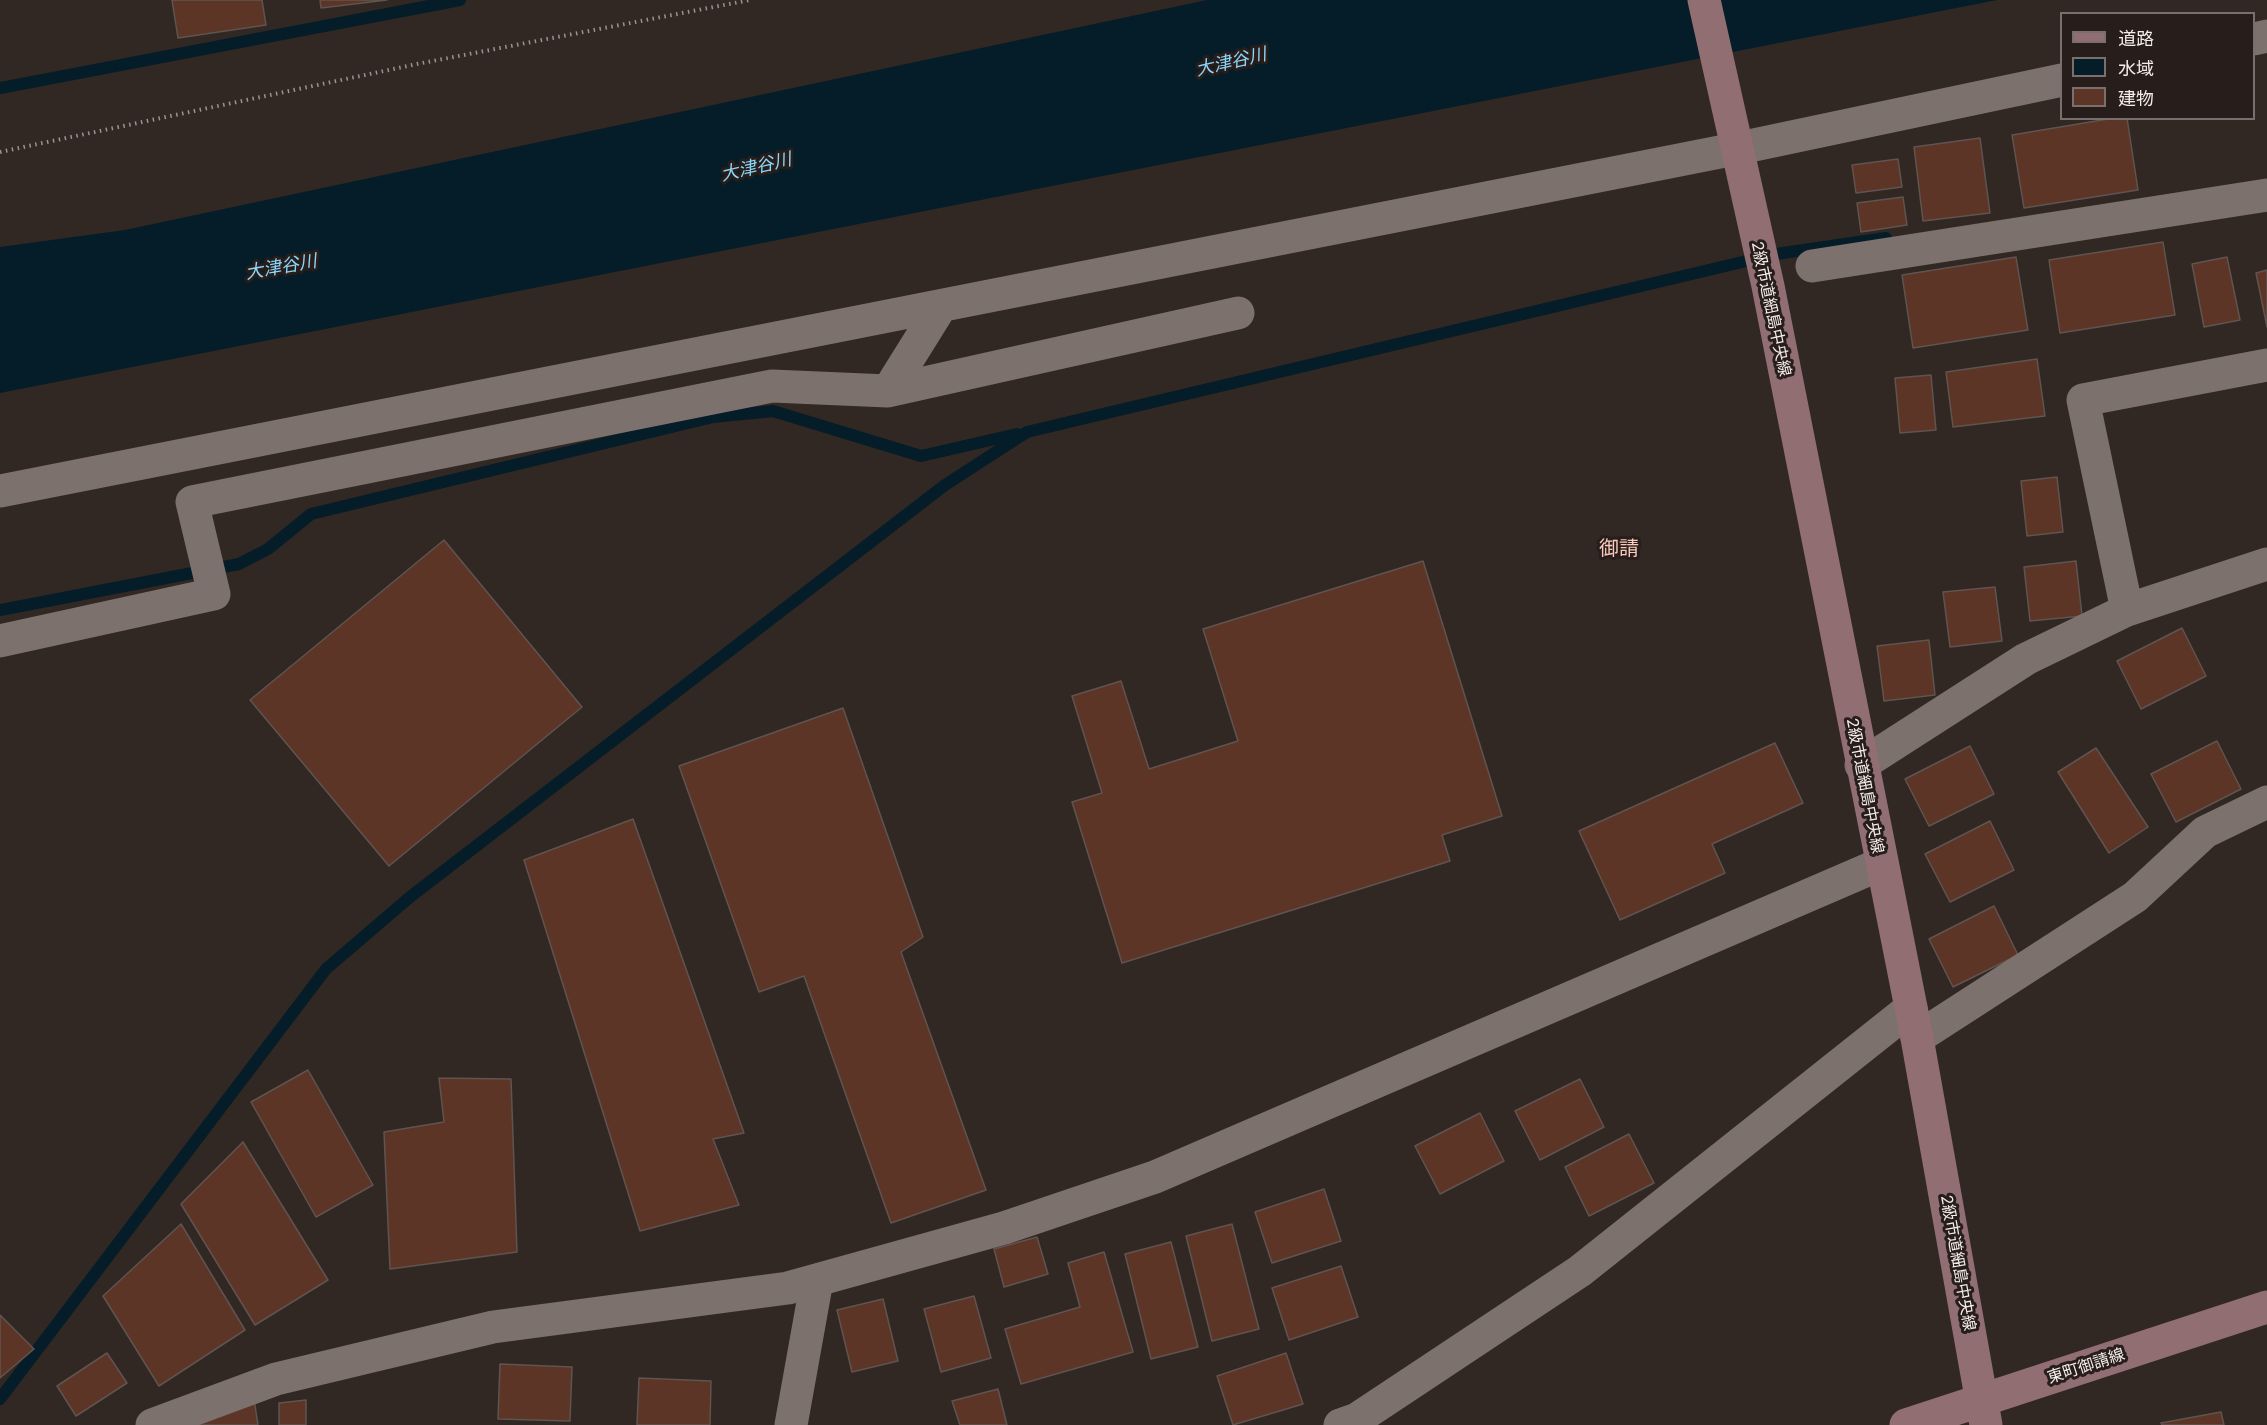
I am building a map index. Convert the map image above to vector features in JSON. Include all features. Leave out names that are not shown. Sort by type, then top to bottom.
[{"type":"street","name":"2級市道細島中央線","points":[[1704,0],[1735,148],[1768,286],[1861,765],[1914,1023],[1983,1413]]},
{"type":"street","points":[[0,491],[1735,148],[2060,80]]},
{"type":"street","points":[[1812,266],[2267,195]]},
{"type":"street","points":[[888,392],[941,306]]},
{"type":"street","points":[[192,502],[772,386],[888,392],[1238,313]]},
{"type":"street","points":[[2127,610],[2083,400],[2267,365]]},
{"type":"street","points":[[0,641],[213,594],[183,453]]},
{"type":"street","points":[[1861,765],[2026,659],[2127,610],[2267,564]]},
{"type":"street","points":[[1340,1425],[1357,1419],[1580,1271],[1914,1023],[2135,897],[2205,832],[2267,802]]},
{"type":"street","points":[[152,1425],[276,1379],[493,1327],[788,1288],[1004,1228],[1155,1177],[1881,864]]},
{"type":"street","points":[[791,1425],[817,1280]]},
{"type":"street","name":"東町御請線","points":[[1906,1425],[1983,1413],[2267,1307]]},
{"type":"path","points":[[0,152],[417,64],[750,0]]},
{"type":"water","name":"大津谷川","points":[[1207,0],[1997,0],[0,393],[0,247],[125,230]]},
{"type":"building","points":[[172,0],[262,0],[266,25],[178,38]]},
{"type":"building","points":[[320,0],[387,0],[321,8]]},
{"type":"building","points":[[2102,120],[2127,120],[2138,190],[2024,208],[2012,135]]},
{"type":"building","points":[[1980,138],[1990,213],[1923,221],[1914,147]]},
{"type":"building","points":[[1898,159],[1902,187],[1856,193],[1852,165]]},
{"type":"building","points":[[1903,197],[1907,225],[1861,232],[1857,203]]},
{"type":"building","points":[[2163,242],[2175,315],[2060,333],[2049,260]]},
{"type":"building","points":[[2016,257],[2028,330],[1913,348],[1902,275]]},
{"type":"building","points":[[2227,257],[2240,320],[2204,327],[2192,264]]},
{"type":"building","points":[[2267,270],[2267,327],[2256,273]]},
{"type":"building","points":[[2037,359],[2045,416],[1953,427],[1946,372]]},
{"type":"building","points":[[1931,375],[1936,430],[1900,433],[1895,378]]},
{"type":"building","points":[[2057,477],[2063,532],[2027,536],[2021,481]]},
{"type":"building","points":[[444,540],[582,707],[389,866],[250,700]]},
{"type":"building","points":[[1423,561],[1502,816],[1442,835],[1450,861],[1122,963],[1072,802],[1102,793],[1072,696],[1121,681],[1149,769],[1238,741],[1203,629]]},
{"type":"building","points":[[2076,561],[2082,616],[2030,621],[2024,567]]},
{"type":"building","points":[[1995,587],[2002,641],[1950,647],[1943,592]]},
{"type":"building","points":[[2182,628],[2206,676],[2141,709],[2117,661]]},
{"type":"building","points":[[1929,640],[1935,695],[1884,701],[1877,646]]},
{"type":"building","points":[[843,708],[923,937],[901,952],[986,1190],[891,1223],[804,976],[759,992],[679,766]]},
{"type":"building","points":[[2217,741],[2241,789],[2176,822],[2151,774]]},
{"type":"building","points":[[1775,743],[1803,803],[1712,844],[1725,873],[1620,920],[1579,831]]},
{"type":"building","points":[[1970,746],[1994,794],[1929,826],[1905,779]]},
{"type":"building","points":[[2096,748],[2148,827],[2109,853],[2058,772]]},
{"type":"building","points":[[633,819],[744,1133],[713,1139],[739,1205],[640,1231],[524,860]]},
{"type":"building","points":[[1990,821],[2014,870],[1950,902],[1925,854]]},
{"type":"building","points":[[1994,906],[2018,955],[1953,987],[1929,939]]},
{"type":"building","points":[[308,1070],[373,1185],[316,1217],[251,1102]]},
{"type":"building","points":[[439,1078],[511,1079],[517,1252],[390,1269],[384,1132],[444,1122]]},
{"type":"building","points":[[1580,1079],[1604,1127],[1540,1160],[1515,1111]]},
{"type":"building","points":[[1480,1113],[1504,1161],[1440,1194],[1415,1146]]},
{"type":"building","points":[[1629,1134],[1654,1183],[1589,1216],[1565,1167]]},
{"type":"building","points":[[243,1142],[328,1280],[255,1325],[181,1204]]},
{"type":"building","points":[[1324,1189],[1341,1241],[1272,1263],[1255,1212]]},
{"type":"building","points":[[181,1224],[245,1330],[159,1386],[103,1296]]},
{"type":"building","points":[[1232,1224],[1259,1329],[1212,1341],[1186,1236]]},
{"type":"building","points":[[1037,1237],[1048,1274],[1004,1287],[994,1249]]},
{"type":"building","points":[[1171,1242],[1198,1347],[1151,1359],[1125,1254]]},
{"type":"building","points":[[1104,1252],[1133,1352],[1021,1384],[1005,1329],[1080,1307],[1068,1263]]},
{"type":"building","points":[[1341,1266],[1358,1317],[1289,1340],[1272,1288]]},
{"type":"building","points":[[974,1296],[991,1358],[941,1372],[924,1309]]},
{"type":"building","points":[[883,1299],[898,1361],[852,1372],[837,1310]]},
{"type":"building","points":[[0,1315],[34,1349],[0,1378]]},
{"type":"building","points":[[107,1353],[127,1383],[76,1416],[57,1386]]},
{"type":"building","points":[[1286,1353],[1303,1404],[1233,1425],[1217,1376]]},
{"type":"building","points":[[500,1364],[572,1367],[570,1421],[498,1419]]},
{"type":"building","points":[[639,1378],[711,1381],[710,1425],[637,1425]]},
{"type":"building","points":[[998,1389],[1007,1425],[960,1425],[952,1401]]},
{"type":"building","points":[[254,1399],[258,1425],[181,1425]]},
{"type":"building","points":[[306,1400],[306,1425],[279,1425],[279,1403]]},
{"type":"building","points":[[2221,1412],[2224,1425],[2162,1425],[2161,1423]]},
{"type":"waterway","points":[[0,88],[460,0]]},
{"type":"waterway","points":[[0,1399],[326,969],[410,897],[945,485],[1027,432],[1776,254],[1886,238]]},
{"type":"waterway","points":[[0,610],[239,564],[268,549],[311,514],[713,417],[773,411],[921,456],[1017,434]]},
{"type":"district","name":"御請","points":[[1619,549]]}]
